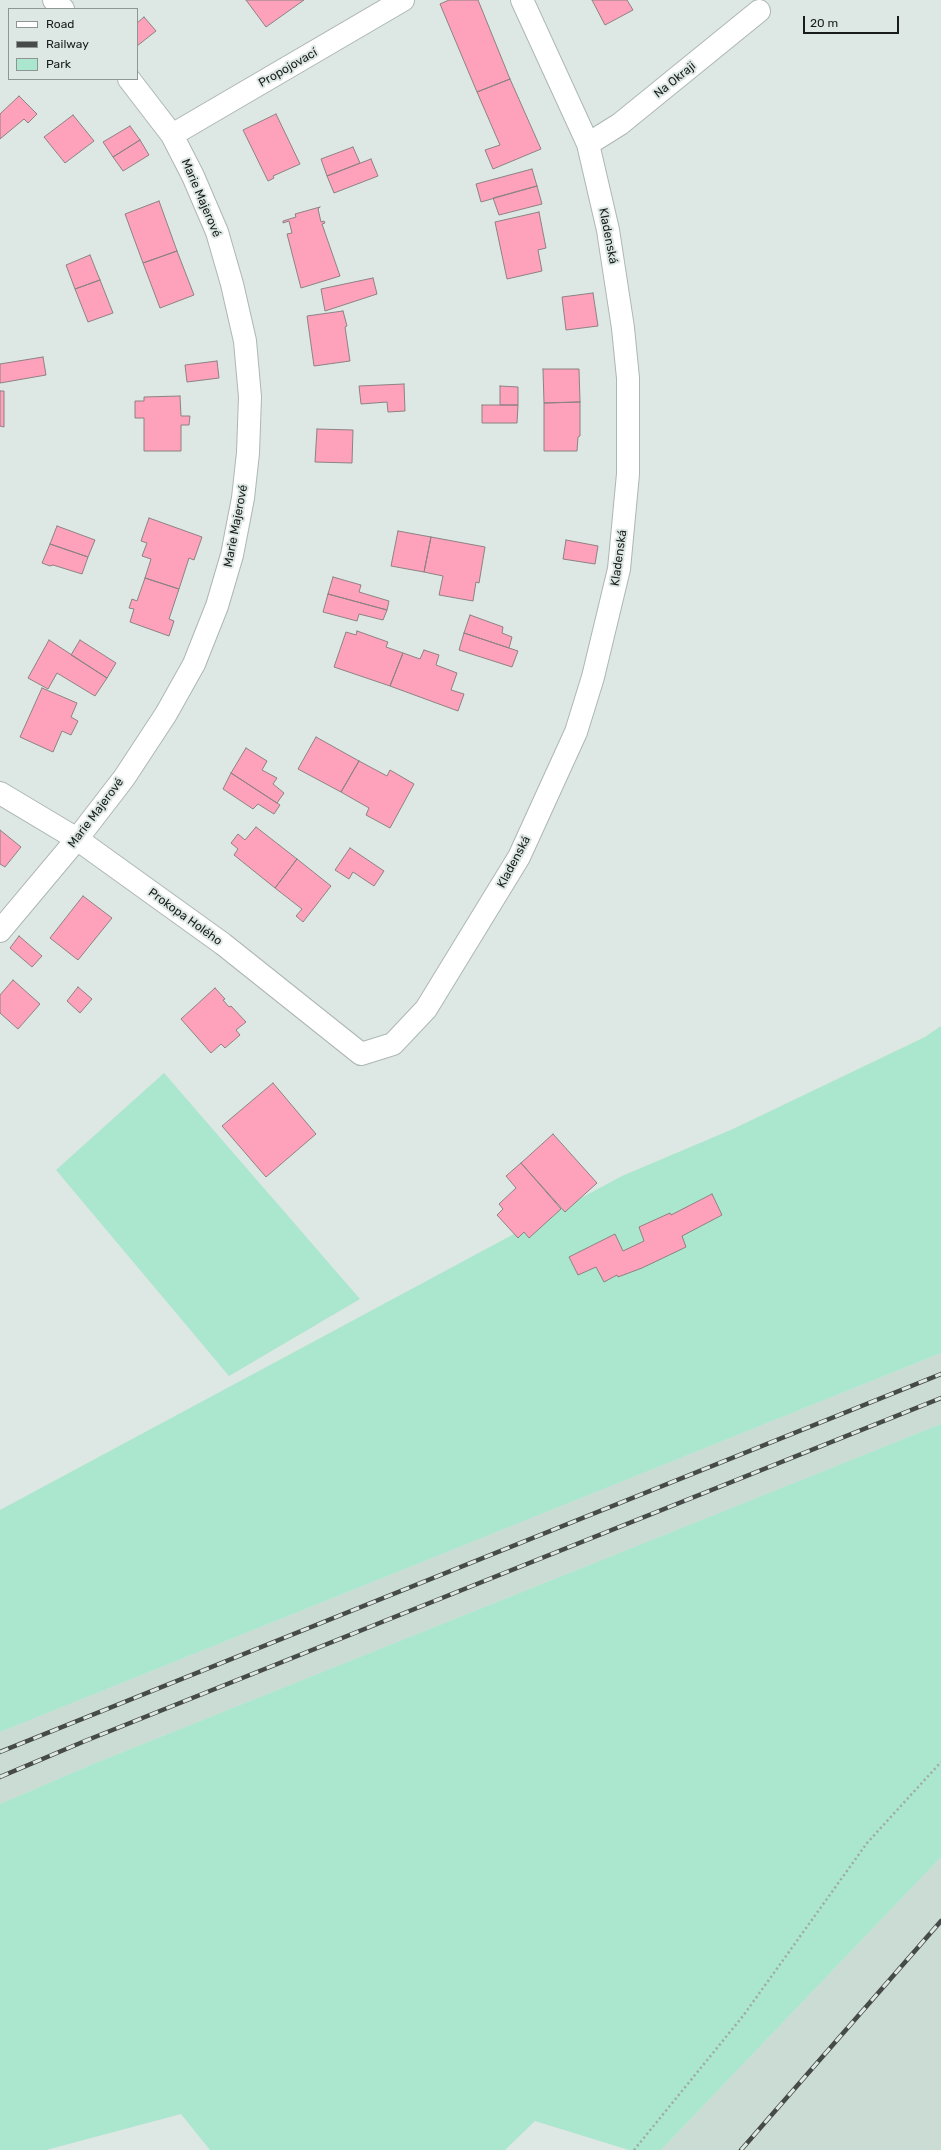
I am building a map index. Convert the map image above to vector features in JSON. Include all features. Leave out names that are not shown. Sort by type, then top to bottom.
[{"type":"street","points":[[54,0],[62,8]]},
{"type":"street","name":"Propojovací","points":[[172,135],[403,0]]},
{"type":"street","name":"Kladenská","points":[[361,1054],[393,1044],[426,1009],[519,857],[576,732],[607,623],[619,569],[628,474],[628,378],[623,328],[608,230],[588,144],[522,0]]},
{"type":"street","name":"Na Okraji","points":[[588,144],[620,124],[759,11]]},
{"type":"street","name":"Marie Majerové","points":[[0,931],[77,840],[124,778],[154,733],[194,664],[220,598],[232,555],[243,498],[248,453],[250,397],[245,341],[232,284],[217,232],[194,176],[172,135],[130,80]]},
{"type":"street","name":"Prokopa Holého","points":[[0,793],[77,840],[223,944],[361,1054]]},
{"type":"path","points":[[634,2150],[743,2016],[867,1843],[941,1762]]},
{"type":"shaded area","points":[[941,1353],[941,1424],[93,1764],[0,1804],[0,1732]]},
{"type":"shaded area","points":[[941,1857],[941,2150],[661,2150]]},
{"type":"green space","points":[[941,1026],[941,1353],[0,1732],[0,1510],[622,1176],[733,1129],[925,1037]]},
{"type":"green space","points":[[164,1073],[360,1299],[229,1376],[56,1170]]},
{"type":"green space","points":[[941,1424],[941,1857],[661,2150],[629,2150],[535,2121],[505,2150],[210,2150],[181,2114],[46,2150],[0,2150],[0,1804],[93,1764]]},
{"type":"building","points":[[246,0],[304,0],[266,27]]},
{"type":"building","points":[[449,0],[478,0],[510,79],[477,92],[440,4]]},
{"type":"building","points":[[592,0],[627,0],[633,10],[605,25]]},
{"type":"building","points":[[144,17],[156,31],[138,45],[138,22]]},
{"type":"building","points":[[510,79],[541,149],[493,169],[485,150],[500,145],[477,92]]},
{"type":"building","points":[[19,96],[37,114],[28,123],[24,119],[0,139],[0,114]]},
{"type":"building","points":[[276,114],[300,164],[273,176],[274,178],[268,181],[243,130]]},
{"type":"building","points":[[73,115],[94,141],[65,163],[44,137]]},
{"type":"building","points":[[130,126],[140,140],[113,157],[103,142]]},
{"type":"building","points":[[140,140],[149,155],[123,171],[113,157]]},
{"type":"building","points":[[353,147],[360,163],[327,176],[321,159]]},
{"type":"building","points":[[371,159],[378,176],[334,193],[327,176]]},
{"type":"building","points":[[532,169],[537,186],[481,202],[476,184]]},
{"type":"building","points":[[537,186],[542,204],[499,215],[493,198]]},
{"type":"building","points":[[159,201],[177,251],[143,263],[125,214]]},
{"type":"building","points":[[320,207],[318,209],[321,222],[324,221],[325,223],[322,224],[340,276],[301,288],[287,234],[292,233],[289,221],[283,223],[283,221],[296,217],[295,214]]},
{"type":"building","points":[[539,212],[546,248],[538,250],[542,271],[507,279],[495,222]]},
{"type":"building","points":[[177,251],[194,295],[160,308],[143,263]]},
{"type":"building","points":[[90,255],[100,280],[75,289],[66,265]]},
{"type":"building","points":[[373,278],[377,294],[325,311],[321,289]]},
{"type":"building","points":[[100,280],[113,313],[88,322],[75,289]]},
{"type":"building","points":[[593,293],[598,326],[566,330],[562,297]]},
{"type":"building","points":[[343,311],[347,326],[345,327],[350,361],[314,366],[307,316]]},
{"type":"building","points":[[43,357],[46,375],[0,383],[0,364]]},
{"type":"building","points":[[217,361],[219,378],[187,382],[185,365]]},
{"type":"building","points":[[543,369],[579,369],[580,402],[544,403]]},
{"type":"building","points":[[404,384],[405,411],[388,412],[387,402],[361,404],[359,386]]},
{"type":"building","points":[[500,386],[518,387],[518,405],[500,405]]},
{"type":"building","points":[[0,391],[4,391],[4,427],[0,426]]},
{"type":"building","points":[[180,396],[181,416],[190,416],[189,425],[181,425],[181,451],[144,451],[144,418],[135,418],[135,401],[144,401],[144,397]]},
{"type":"building","points":[[580,402],[580,436],[578,437],[577,451],[544,451],[544,403]]},
{"type":"building","points":[[482,405],[518,405],[517,423],[482,423]]},
{"type":"building","points":[[317,429],[353,430],[352,463],[315,462]]},
{"type":"building","points":[[149,518],[202,537],[194,560],[189,558],[179,589],[145,578],[151,559],[142,556],[147,543],[141,541]]},
{"type":"building","points":[[57,526],[95,540],[88,557],[50,544]]},
{"type":"building","points":[[398,531],[431,537],[424,572],[391,566]]},
{"type":"building","points":[[431,537],[485,547],[479,583],[476,582],[473,601],[439,595],[443,576],[424,572]]},
{"type":"building","points":[[566,540],[598,546],[595,564],[563,559]]},
{"type":"building","points":[[50,544],[88,557],[82,574],[42,563]]},
{"type":"building","points":[[333,577],[361,585],[359,592],[389,601],[387,610],[328,594]]},
{"type":"building","points":[[145,578],[179,589],[169,619],[174,621],[169,636],[130,622],[134,609],[129,608],[132,599],[137,601]]},
{"type":"building","points":[[328,594],[387,610],[383,620],[359,614],[357,621],[323,612]]},
{"type":"building","points":[[470,615],[503,627],[502,633],[512,637],[509,648],[464,633]]},
{"type":"building","points":[[357,631],[388,642],[386,647],[403,653],[390,686],[334,667],[346,632],[356,635]]},
{"type":"building","points":[[464,633],[518,651],[512,667],[459,650]]},
{"type":"building","points":[[49,640],[107,678],[95,696],[57,673],[48,689],[28,678]]},
{"type":"building","points":[[80,640],[116,663],[107,678],[71,655]]},
{"type":"building","points":[[424,650],[439,655],[436,665],[457,673],[451,690],[464,694],[458,711],[390,686],[403,653],[420,659]]},
{"type":"building","points":[[42,688],[77,703],[71,717],[78,721],[71,735],[62,731],[53,752],[20,737]]},
{"type":"building","points":[[316,737],[359,761],[341,792],[298,769]]},
{"type":"building","points":[[246,748],[267,761],[262,770],[277,778],[273,784],[284,793],[277,803],[231,773]]},
{"type":"building","points":[[359,761],[387,776],[390,770],[414,784],[390,828],[366,815],[369,808],[341,792]]},
{"type":"building","points":[[231,773],[280,805],[274,814],[258,804],[253,809],[223,789]]},
{"type":"building","points":[[256,827],[297,859],[275,888],[234,855],[238,849],[231,843],[238,834],[245,840]]},
{"type":"building","points":[[0,830],[21,847],[5,867],[0,864]]},
{"type":"building","points":[[350,848],[384,871],[374,886],[353,872],[349,879],[335,870]]},
{"type":"building","points":[[297,859],[331,886],[303,922],[296,916],[302,909],[275,888]]},
{"type":"building","points":[[83,896],[112,918],[78,960],[50,938]]},
{"type":"building","points":[[19,936],[42,956],[32,967],[10,948]]},
{"type":"building","points":[[13,980],[40,1004],[18,1029],[0,1013],[0,995]]},
{"type":"building","points":[[78,987],[92,999],[80,1013],[67,1001]]},
{"type":"building","points":[[215,988],[225,999],[223,1000],[229,1007],[231,1006],[246,1022],[236,1030],[240,1035],[225,1048],[221,1044],[211,1053],[181,1019]]},
{"type":"building","points":[[273,1083],[316,1134],[266,1177],[222,1126]]},
{"type":"building","points":[[553,1134],[597,1183],[565,1212],[521,1163]]},
{"type":"building","points":[[521,1163],[561,1209],[529,1238],[524,1232],[518,1238],[497,1215],[503,1209],[499,1204],[516,1188],[506,1176]]},
{"type":"building","points":[[712,1194],[722,1215],[682,1236],[686,1247],[642,1268],[618,1277],[617,1275],[604,1282],[596,1267],[578,1275],[569,1257],[615,1234],[623,1251],[644,1241],[639,1227],[670,1213],[671,1215]]},
{"type":"railway","points":[[0,1752],[941,1374]]},
{"type":"railway","points":[[0,1777],[85,1741],[941,1398]]},
{"type":"railway","points":[[741,2150],[941,1921]]}]
